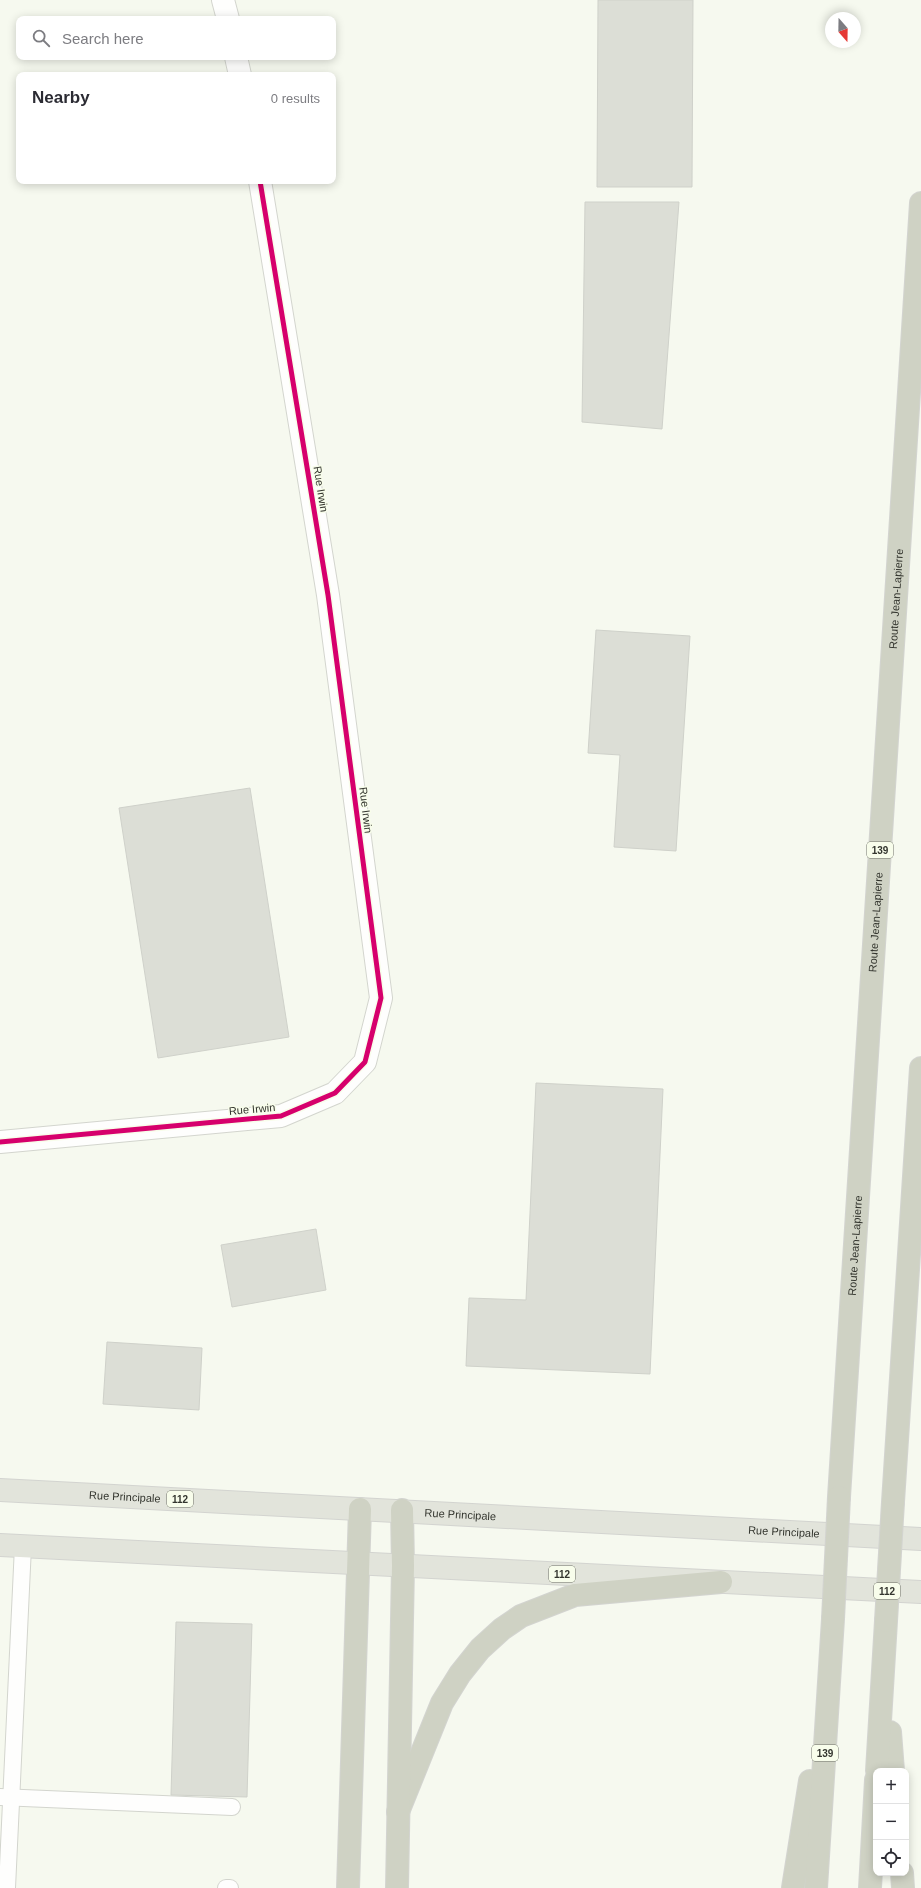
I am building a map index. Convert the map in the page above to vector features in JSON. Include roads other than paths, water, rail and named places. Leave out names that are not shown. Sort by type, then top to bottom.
[{"type":"highway","name":"Route Jean-Lapierre","points":[[832,1647],[839,1497],[921,203]]},
{"type":"highway","points":[[876,1768],[921,1068]]},
{"type":"highway","points":[[348,1888],[360,1563],[360,1509]]},
{"type":"highway","points":[[397,1888],[403,1566],[402,1510]]},
{"type":"highway","points":[[398,1812],[442,1703],[460,1674],[480,1649],[502,1629],[522,1616],[575,1595],[721,1582]]},
{"type":"highway","points":[[793,1888],[832,1647]]},
{"type":"highway","name":"139","points":[[816,1888],[832,1647]]},
{"type":"highway","points":[[883,1656],[893,1768]]},
{"type":"highway","points":[[870,1888],[875,1804]]},
{"type":"highway","points":[[902,1876],[903,1888]]},
{"type":"main road","name":"Rue Principale","points":[[0,1490],[402,1510],[921,1539]]},
{"type":"main road","name":"112","points":[[0,1544],[921,1592]]},
{"type":"street","points":[[223,0],[227,16]]},
{"type":"street","points":[[237,60],[239,72]]},
{"type":"street","name":"Rue Irwin","points":[[0,1142],[281,1116],[335,1093],[365,1062],[381,998],[328,595],[260,184]]},
{"type":"lane","points":[[7,1888],[6,1798],[23,1546]]},
{"type":"lane","points":[[6,1798],[232,1807]]}]
